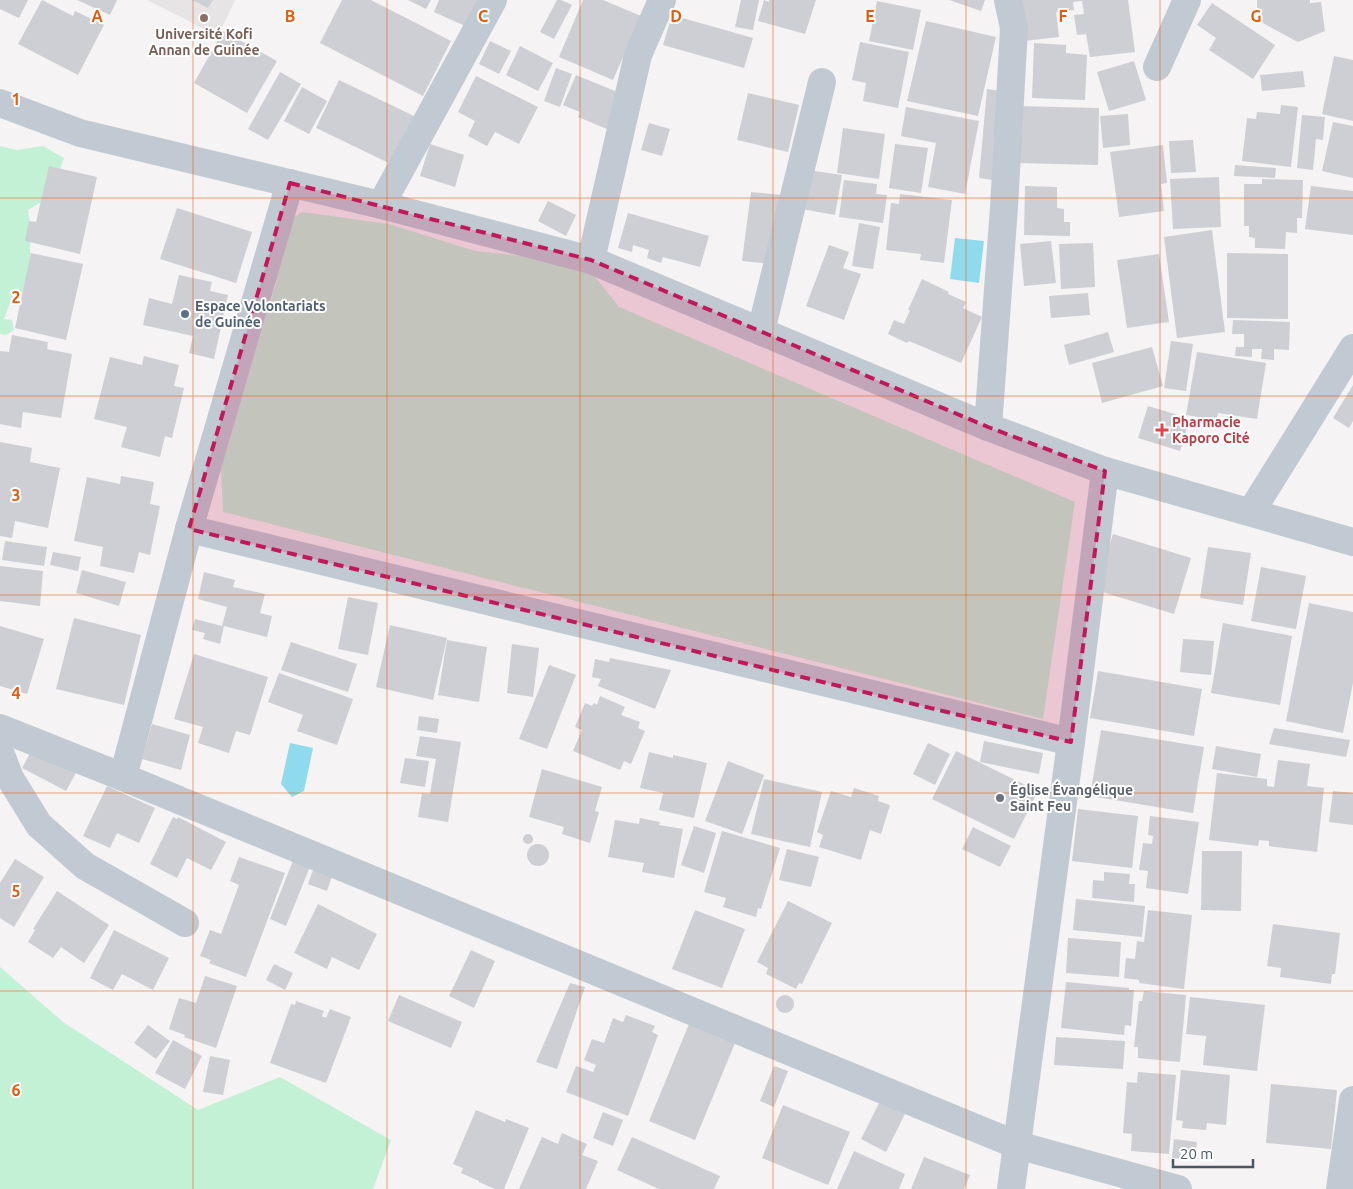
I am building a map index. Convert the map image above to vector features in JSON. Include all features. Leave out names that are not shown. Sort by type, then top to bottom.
[{"type":"street","points":[[382,205],[493,0]]},
{"type":"street","points":[[591,260],[638,55],[662,0]]},
{"type":"street","points":[[988,427],[1004,207],[1014,28],[1008,0]]},
{"type":"street","points":[[1157,67],[1187,0]]},
{"type":"street","points":[[761,331],[822,82]]},
{"type":"street","points":[[0,103],[80,133],[382,205],[591,260],[988,427],[1105,471],[1353,542]]},
{"type":"street","points":[[123,777],[189,529],[290,183]]},
{"type":"street","points":[[1251,512],[1353,348]]},
{"type":"street","points":[[1011,1189],[1105,471]]},
{"type":"street","points":[[189,529],[1071,742]]},
{"type":"street","points":[[0,728],[1017,1145],[1178,1189]]},
{"type":"street","points":[[0,752],[10,778],[39,824],[85,866],[185,923]]},
{"type":"street","points":[[1340,1189],[1353,1100]]},
{"type":"highlighted area","points":[[290,183],[591,260],[988,427],[1105,471],[1071,742],[189,529]]},
{"type":"shaded area","name":"Université Kofi Annan de Guinée","points":[[147,0],[235,0],[218,36]]},
{"type":"green space","points":[[0,146],[17,150],[43,146],[64,158],[50,197],[28,210],[31,229],[32,271],[30,286],[11,301],[4,319],[12,320],[14,330],[6,335],[0,334]]},
{"type":"green space","points":[[302,212],[389,224],[475,251],[562,260],[588,268],[619,307],[1075,502],[1043,719],[223,512],[221,469],[277,279],[257,257],[269,234]]},
{"type":"green space","points":[[0,967],[63,1022],[198,1110],[280,1077],[391,1140],[373,1189],[0,1189]]},
{"type":"water","points":[[955,238],[984,241],[979,283],[950,279]]},
{"type":"water","points":[[290,743],[313,748],[304,791],[292,797],[281,784]]},
{"type":"building","points":[[0,0],[28,0],[19,18],[0,9]]},
{"type":"building","points":[[42,0],[73,16],[75,11],[104,25],[78,75],[18,44]]},
{"type":"building","points":[[77,0],[117,0],[110,15]]},
{"type":"building","points":[[192,0],[213,0],[208,8]]},
{"type":"building","points":[[342,0],[371,0],[451,41],[423,96],[320,43]]},
{"type":"building","points":[[408,0],[431,0],[426,9]]},
{"type":"building","points":[[439,0],[477,0],[465,26],[434,12]]},
{"type":"building","points":[[557,0],[572,5],[554,39],[540,32]]},
{"type":"building","points":[[583,0],[603,0],[641,16],[613,80],[559,57]]},
{"type":"building","points":[[741,0],[759,0],[753,30],[735,27]]},
{"type":"building","points":[[764,0],[769,2],[769,0],[816,0],[805,34],[758,21]]},
{"type":"building","points":[[949,0],[985,0],[981,11]]},
{"type":"building","points":[[1019,0],[1082,1],[1073,2],[1074,10],[1056,12],[1059,37],[1024,41]]},
{"type":"building","points":[[1082,0],[1128,0],[1135,52],[1090,57],[1086,34],[1077,35],[1074,15],[1084,14]]},
{"type":"building","points":[[1257,0],[1310,0],[1310,3],[1321,2],[1325,31],[1298,42],[1257,20]]},
{"type":"building","points":[[877,1],[921,10],[913,50],[869,41]]},
{"type":"building","points":[[1212,3],[1275,45],[1253,79],[1209,50],[1216,38],[1197,25]]},
{"type":"building","points":[[672,15],[753,38],[744,68],[663,45]]},
{"type":"building","points":[[926,21],[996,37],[978,116],[907,101]]},
{"type":"building","points":[[223,31],[277,61],[247,113],[194,83]]},
{"type":"building","points":[[490,41],[511,51],[499,74],[479,64]]},
{"type":"building","points":[[860,42],[909,52],[898,108],[863,101],[866,83],[852,80]]},
{"type":"building","points":[[1034,43],[1066,45],[1066,53],[1087,55],[1085,100],[1032,98]]},
{"type":"building","points":[[520,46],[553,63],[538,91],[506,75]]},
{"type":"building","points":[[1334,56],[1353,60],[1353,121],[1322,114]]},
{"type":"building","points":[[1134,61],[1146,100],[1109,111],[1097,72]]},
{"type":"building","points":[[556,68],[572,74],[560,107],[544,101]]},
{"type":"building","points":[[1303,71],[1305,87],[1262,91],[1260,75]]},
{"type":"building","points":[[280,72],[301,84],[268,140],[248,129]]},
{"type":"building","points":[[576,75],[622,94],[607,129],[578,117],[580,112],[563,105]]},
{"type":"building","points":[[476,76],[538,107],[519,144],[495,132],[487,146],[468,136],[475,121],[458,112]]},
{"type":"building","points":[[339,80],[414,116],[391,164],[316,128]]},
{"type":"building","points":[[302,87],[327,101],[309,134],[284,121]]},
{"type":"building","points":[[987,89],[1008,92],[1000,181],[979,178]]},
{"type":"building","points":[[748,93],[799,105],[788,152],[737,140]]},
{"type":"building","points":[[1281,105],[1298,107],[1291,167],[1242,161],[1247,118],[1256,119],[1257,112],[1280,114]]},
{"type":"building","points":[[1018,106],[1099,108],[1098,165],[1016,163]]},
{"type":"building","points":[[906,107],[979,121],[965,194],[928,187],[936,143],[901,136]]},
{"type":"building","points":[[1128,114],[1130,145],[1103,148],[1100,116]]},
{"type":"building","points":[[1302,115],[1325,117],[1323,140],[1316,139],[1313,170],[1297,168]]},
{"type":"building","points":[[1333,122],[1353,126],[1353,178],[1322,171]]},
{"type":"building","points":[[649,123],[670,129],[662,156],[641,150]]},
{"type":"building","points":[[843,128],[885,134],[879,179],[837,173]]},
{"type":"building","points":[[1193,140],[1196,172],[1171,173],[1169,141]]},
{"type":"building","points":[[430,144],[464,155],[455,187],[420,176]]},
{"type":"building","points":[[895,144],[928,148],[921,193],[889,188]]},
{"type":"building","points":[[1163,145],[1167,183],[1161,184],[1164,211],[1119,217],[1110,152]]},
{"type":"building","points":[[1235,165],[1276,168],[1275,178],[1234,176]]},
{"type":"building","points":[[49,166],[97,177],[80,254],[25,241],[29,221],[36,222]]},
{"type":"building","points":[[808,170],[842,175],[835,215],[802,209]]},
{"type":"building","points":[[1219,177],[1221,227],[1173,229],[1170,179]]},
{"type":"building","points":[[1262,179],[1303,180],[1302,218],[1297,218],[1297,233],[1286,232],[1285,249],[1255,248],[1255,238],[1249,237],[1249,226],[1244,226],[1244,184],[1262,184]]},
{"type":"building","points":[[844,180],[877,184],[876,194],[887,195],[883,223],[839,217]]},
{"type":"building","points":[[1025,186],[1057,187],[1057,208],[1064,209],[1064,222],[1070,222],[1070,236],[1024,235]]},
{"type":"building","points":[[1311,186],[1353,191],[1353,235],[1305,229]]},
{"type":"building","points":[[751,192],[781,195],[772,264],[742,261]]},
{"type":"building","points":[[900,194],[952,200],[944,263],[920,260],[921,254],[886,250],[891,203],[899,204]]},
{"type":"building","points":[[548,201],[576,215],[566,236],[538,221]]},
{"type":"building","points":[[177,208],[252,232],[236,283],[160,259]]},
{"type":"building","points":[[628,213],[709,236],[700,267],[663,257],[661,263],[647,258],[649,250],[633,245],[632,252],[618,248]]},
{"type":"building","points":[[859,223],[880,227],[873,269],[852,266]]},
{"type":"building","points":[[1212,230],[1225,332],[1177,338],[1164,237]]},
{"type":"building","points":[[1051,241],[1056,283],[1024,286],[1020,244]]},
{"type":"building","points":[[1093,243],[1095,287],[1061,289],[1059,244]]},
{"type":"building","points":[[829,245],[849,252],[843,268],[861,274],[844,320],[806,306]]},
{"type":"building","points":[[31,253],[83,264],[66,340],[15,328]]},
{"type":"building","points":[[1227,253],[1288,254],[1288,319],[1227,318]]},
{"type":"building","points":[[1159,254],[1169,322],[1127,328],[1117,260]]},
{"type":"building","name":"Espace Volontariats de Guinée","points":[[179,275],[212,282],[210,291],[228,295],[214,359],[189,353],[193,336],[143,325],[149,298],[172,304]]},
{"type":"building","points":[[922,279],[966,302],[963,308],[982,317],[961,363],[888,334],[894,320],[904,324]]},
{"type":"building","points":[[1088,293],[1090,315],[1051,318],[1049,296]]},
{"type":"building","points":[[1233,320],[1290,322],[1289,350],[1274,349],[1274,360],[1261,359],[1262,349],[1252,349],[1252,357],[1235,356],[1236,347],[1244,347],[1244,334],[1232,334]]},
{"type":"building","points":[[1108,332],[1114,352],[1069,365],[1064,345]]},
{"type":"building","points":[[12,335],[48,342],[47,349],[72,354],[61,418],[23,412],[21,428],[0,424],[0,351],[9,352]]},
{"type":"building","points":[[1171,341],[1193,344],[1186,391],[1164,388]]},
{"type":"building","points":[[1152,347],[1163,386],[1102,403],[1092,363]]},
{"type":"building","points":[[1197,352],[1266,363],[1257,419],[1218,413],[1217,420],[1186,415]]},
{"type":"building","points":[[144,356],[179,365],[174,386],[184,388],[172,438],[165,436],[160,457],[121,447],[127,427],[94,419],[110,357],[142,365]]},
{"type":"building","points":[[1353,385],[1353,421],[1349,428],[1333,418]]},
{"type":"building","points":[[1148,406],[1178,415],[1176,422],[1188,425],[1180,451],[1138,438]]},
{"type":"building","points":[[0,442],[32,448],[30,462],[60,468],[48,528],[15,521],[12,538],[0,536]]},
{"type":"building","points":[[121,476],[154,482],[150,504],[160,506],[150,555],[139,552],[134,573],[100,566],[103,547],[74,541],[87,477],[120,484]]},
{"type":"building","points":[[1113,534],[1191,558],[1174,614],[1096,590]]},
{"type":"building","points":[[5,541],[47,547],[44,566],[2,560]]},
{"type":"building","points":[[1208,547],[1251,553],[1243,605],[1200,598]]},
{"type":"building","points":[[53,552],[81,557],[78,571],[50,565]]},
{"type":"building","points":[[0,566],[43,571],[40,606],[0,601]]},
{"type":"building","points":[[1261,567],[1306,576],[1296,629],[1251,621]]},
{"type":"building","points":[[82,570],[126,582],[119,606],[76,593]]},
{"type":"building","points":[[204,572],[235,580],[233,587],[265,594],[260,613],[272,616],[267,637],[224,626],[220,644],[203,639],[205,633],[192,630],[195,619],[222,626],[227,607],[198,599]]},
{"type":"building","points":[[348,597],[378,603],[368,655],[338,649]]},
{"type":"building","points":[[1309,603],[1353,612],[1353,683],[1343,733],[1286,721]]},
{"type":"building","points":[[74,618],[141,635],[124,705],[56,689]]},
{"type":"building","points":[[1223,623],[1292,636],[1280,705],[1211,693]]},
{"type":"building","points":[[390,625],[447,638],[433,700],[376,687]]},
{"type":"building","points":[[0,626],[44,639],[27,694],[0,686]]},
{"type":"building","points":[[1183,639],[1214,641],[1211,675],[1180,672]]},
{"type":"building","points":[[447,640],[487,647],[479,702],[438,695]]},
{"type":"building","points":[[291,642],[357,664],[348,692],[281,670]]},
{"type":"building","points":[[512,644],[539,648],[533,697],[507,693]]},
{"type":"building","points":[[194,654],[268,677],[250,735],[236,731],[229,753],[198,743],[203,727],[174,719]]},
{"type":"building","points":[[610,658],[671,670],[655,709],[598,686],[601,679],[592,677],[595,659],[609,662]]},
{"type":"building","points":[[549,665],[576,675],[547,749],[519,739]]},
{"type":"building","points":[[1098,671],[1202,689],[1194,736],[1090,718]]},
{"type":"building","points":[[279,673],[353,699],[337,745],[297,731],[303,715],[268,702]]},
{"type":"building","points":[[600,696],[625,707],[621,715],[640,722],[638,728],[645,731],[631,764],[624,761],[620,770],[573,751],[582,730],[575,727],[585,703],[592,706],[594,703],[597,705]]},
{"type":"building","points":[[419,716],[439,719],[437,733],[417,730]]},
{"type":"building","points":[[152,724],[190,735],[181,770],[142,759]]},
{"type":"building","points":[[1274,728],[1350,740],[1346,757],[1269,744]]},
{"type":"building","points":[[1101,730],[1204,747],[1193,813],[1090,796]]},
{"type":"building","points":[[420,736],[461,742],[448,822],[418,817],[422,793],[430,794],[436,759],[416,756]]},
{"type":"building","points":[[984,741],[1043,753],[1039,774],[980,762]]},
{"type":"building","points":[[928,743],[950,754],[935,785],[913,774]]},
{"type":"building","points":[[34,746],[78,769],[66,791],[22,768]]},
{"type":"building","points":[[1216,746],[1261,754],[1257,777],[1212,769]]},
{"type":"building","points":[[956,751],[1038,791],[1014,839],[932,799]]},
{"type":"building","points":[[649,752],[673,758],[673,755],[707,763],[694,818],[659,810],[663,793],[640,788]]},
{"type":"building","points":[[405,758],[429,761],[425,787],[400,783]]},
{"type":"building","points":[[1278,760],[1310,764],[1307,786],[1324,788],[1317,852],[1269,846],[1269,841],[1259,840],[1258,846],[1209,840],[1217,773],[1267,779],[1267,786],[1274,787]]},
{"type":"building","points":[[728,761],[764,775],[742,834],[705,821]]},
{"type":"building","points":[[542,769],[602,787],[595,811],[599,812],[590,843],[562,834],[564,827],[529,817]]},
{"type":"building","points":[[764,779],[822,792],[810,847],[751,834]]},
{"type":"building","points":[[107,786],[155,808],[139,843],[117,833],[110,848],[83,836]]},
{"type":"building","points":[[854,788],[879,796],[878,801],[890,805],[881,834],[870,830],[861,860],[819,847],[823,835],[817,832],[831,791],[851,797]]},
{"type":"building","points":[[1333,791],[1353,793],[1353,825],[1329,822]]},
{"type":"building","points":[[1078,809],[1138,816],[1132,868],[1072,861]]},
{"type":"building","points":[[1150,816],[1199,822],[1188,894],[1146,888],[1148,871],[1139,870],[1143,843],[1152,844],[1153,836],[1148,835]]},
{"type":"building","points":[[173,817],[177,819],[178,817],[226,842],[211,870],[187,858],[177,878],[150,864]]},
{"type":"building","points":[[640,818],[660,822],[659,825],[683,829],[674,878],[642,872],[644,863],[608,857],[615,820],[639,824]]},
{"type":"building","points":[[694,826],[716,833],[704,873],[681,865]]},
{"type":"building","points":[[973,827],[1011,846],[1000,867],[962,849]]},
{"type":"building","points":[[722,831],[780,848],[761,909],[758,908],[756,917],[723,907],[726,898],[704,892]]},
{"type":"building","points":[[526,834],[530,834],[533,839],[532,843],[526,844],[523,841],[523,837]]},
{"type":"building","points":[[534,844],[542,844],[549,851],[549,859],[542,866],[534,866],[527,859],[527,851]]},
{"type":"building","points":[[787,849],[819,857],[811,887],[779,880]]},
{"type":"building","points":[[1202,851],[1242,851],[1241,911],[1201,910]]},
{"type":"building","points":[[239,857],[285,873],[246,977],[209,963],[211,960],[200,956],[210,930],[221,934],[239,885],[230,881]]},
{"type":"building","points":[[294,858],[311,864],[286,926],[270,919]]},
{"type":"building","points":[[15,859],[44,877],[14,927],[0,918],[0,883]]},
{"type":"building","points":[[316,861],[335,867],[327,891],[308,884]]},
{"type":"building","points":[[1104,872],[1130,874],[1129,884],[1135,884],[1134,902],[1092,898],[1093,880],[1104,881]]},
{"type":"building","points":[[57,891],[109,925],[84,963],[61,947],[53,958],[28,942],[35,930],[33,929]]},
{"type":"building","points":[[1076,899],[1145,906],[1142,937],[1073,930]]},
{"type":"building","points":[[788,901],[832,923],[802,984],[799,983],[796,989],[766,974],[768,968],[757,962]]},
{"type":"building","points":[[318,904],[377,934],[359,970],[332,957],[327,969],[294,953]]},
{"type":"building","points":[[695,910],[745,929],[722,988],[672,969]]},
{"type":"building","points":[[1148,910],[1192,915],[1184,989],[1139,983],[1139,980],[1124,978],[1126,958],[1135,959],[1137,941],[1144,942]]},
{"type":"building","points":[[1273,924],[1340,933],[1335,974],[1332,974],[1331,984],[1280,977],[1281,968],[1267,966]]},
{"type":"building","points":[[114,930],[169,958],[153,990],[122,974],[113,990],[90,978]]},
{"type":"building","points":[[1068,938],[1121,942],[1119,977],[1066,973]]},
{"type":"building","points":[[471,950],[495,961],[474,1008],[449,996]]},
{"type":"building","points":[[274,964],[293,973],[285,990],[266,980]]},
{"type":"building","points":[[205,976],[237,986],[216,1048],[184,1037],[185,1035],[169,1029],[179,998],[196,1003]]},
{"type":"building","points":[[1066,982],[1134,990],[1131,1026],[1125,1025],[1124,1035],[1061,1028]]},
{"type":"building","points":[[570,983],[585,987],[557,1069],[536,1062]]},
{"type":"building","points":[[1144,991],[1186,995],[1180,1062],[1138,1058],[1138,1047],[1134,1047],[1139,1001],[1142,1001]]},
{"type":"building","points":[[399,995],[462,1022],[451,1048],[388,1021]]},
{"type":"building","points":[[781,995],[789,995],[794,1000],[792,1011],[781,1013],[776,1008],[776,1000]]},
{"type":"building","points":[[1190,997],[1265,1005],[1257,1071],[1203,1065],[1206,1036],[1186,1034]]},
{"type":"building","points":[[296,1001],[324,1011],[322,1016],[326,1018],[330,1009],[351,1017],[326,1083],[270,1063],[291,1004],[295,1005]]},
{"type":"building","points":[[626,1015],[655,1026],[652,1032],[658,1035],[628,1116],[566,1092],[576,1066],[593,1072],[596,1065],[584,1060],[592,1039],[604,1043],[613,1018],[623,1022]]},
{"type":"building","points":[[689,1024],[735,1043],[695,1140],[649,1121]]},
{"type":"building","points":[[148,1025],[170,1041],[156,1059],[134,1043]]},
{"type":"building","points":[[1056,1037],[1125,1041],[1123,1069],[1054,1065]]},
{"type":"building","points":[[173,1040],[202,1056],[185,1089],[155,1073]]},
{"type":"building","points":[[210,1056],[230,1060],[223,1095],[203,1092]]},
{"type":"building","points":[[774,1066],[788,1071],[774,1107],[760,1101]]},
{"type":"building","points":[[1181,1070],[1230,1075],[1226,1125],[1207,1123],[1206,1130],[1182,1128],[1183,1121],[1176,1120]]},
{"type":"building","points":[[1138,1072],[1176,1075],[1169,1154],[1131,1151],[1132,1134],[1123,1133],[1127,1082],[1137,1083]]},
{"type":"building","points":[[1271,1084],[1337,1090],[1331,1149],[1266,1143]]},
{"type":"building","points":[[880,1101],[905,1114],[886,1152],[861,1139]]},
{"type":"building","points":[[783,1105],[850,1132],[828,1185],[762,1158]]},
{"type":"building","points":[[476,1110],[505,1122],[506,1119],[529,1128],[504,1189],[495,1189],[479,1182],[461,1173],[463,1168],[453,1164]]},
{"type":"building","points":[[603,1112],[623,1120],[613,1146],[593,1138]]},
{"type":"building","points":[[562,1133],[587,1144],[582,1155],[598,1161],[586,1189],[519,1189],[542,1137],[558,1144]]},
{"type":"building","points":[[632,1137],[720,1176],[714,1189],[659,1189],[617,1170]]},
{"type":"building","points":[[1174,1139],[1197,1142],[1195,1160],[1172,1158]]},
{"type":"building","points":[[854,1151],[905,1174],[899,1189],[837,1189]]},
{"type":"building","points":[[924,1157],[970,1175],[964,1189],[911,1189]]},
{"type":"place","name":"Université Kofi Annan de Guinée","points":[[204,18]]},
{"type":"place","name":"Espace Volontariats de Guinée","points":[[185,314]]},
{"type":"place","name":"Pharmacie Kaporo Cité","points":[[1162,430]]},
{"type":"place","name":"Église Évangélique Saint Feu","points":[[1000,798]]}]
